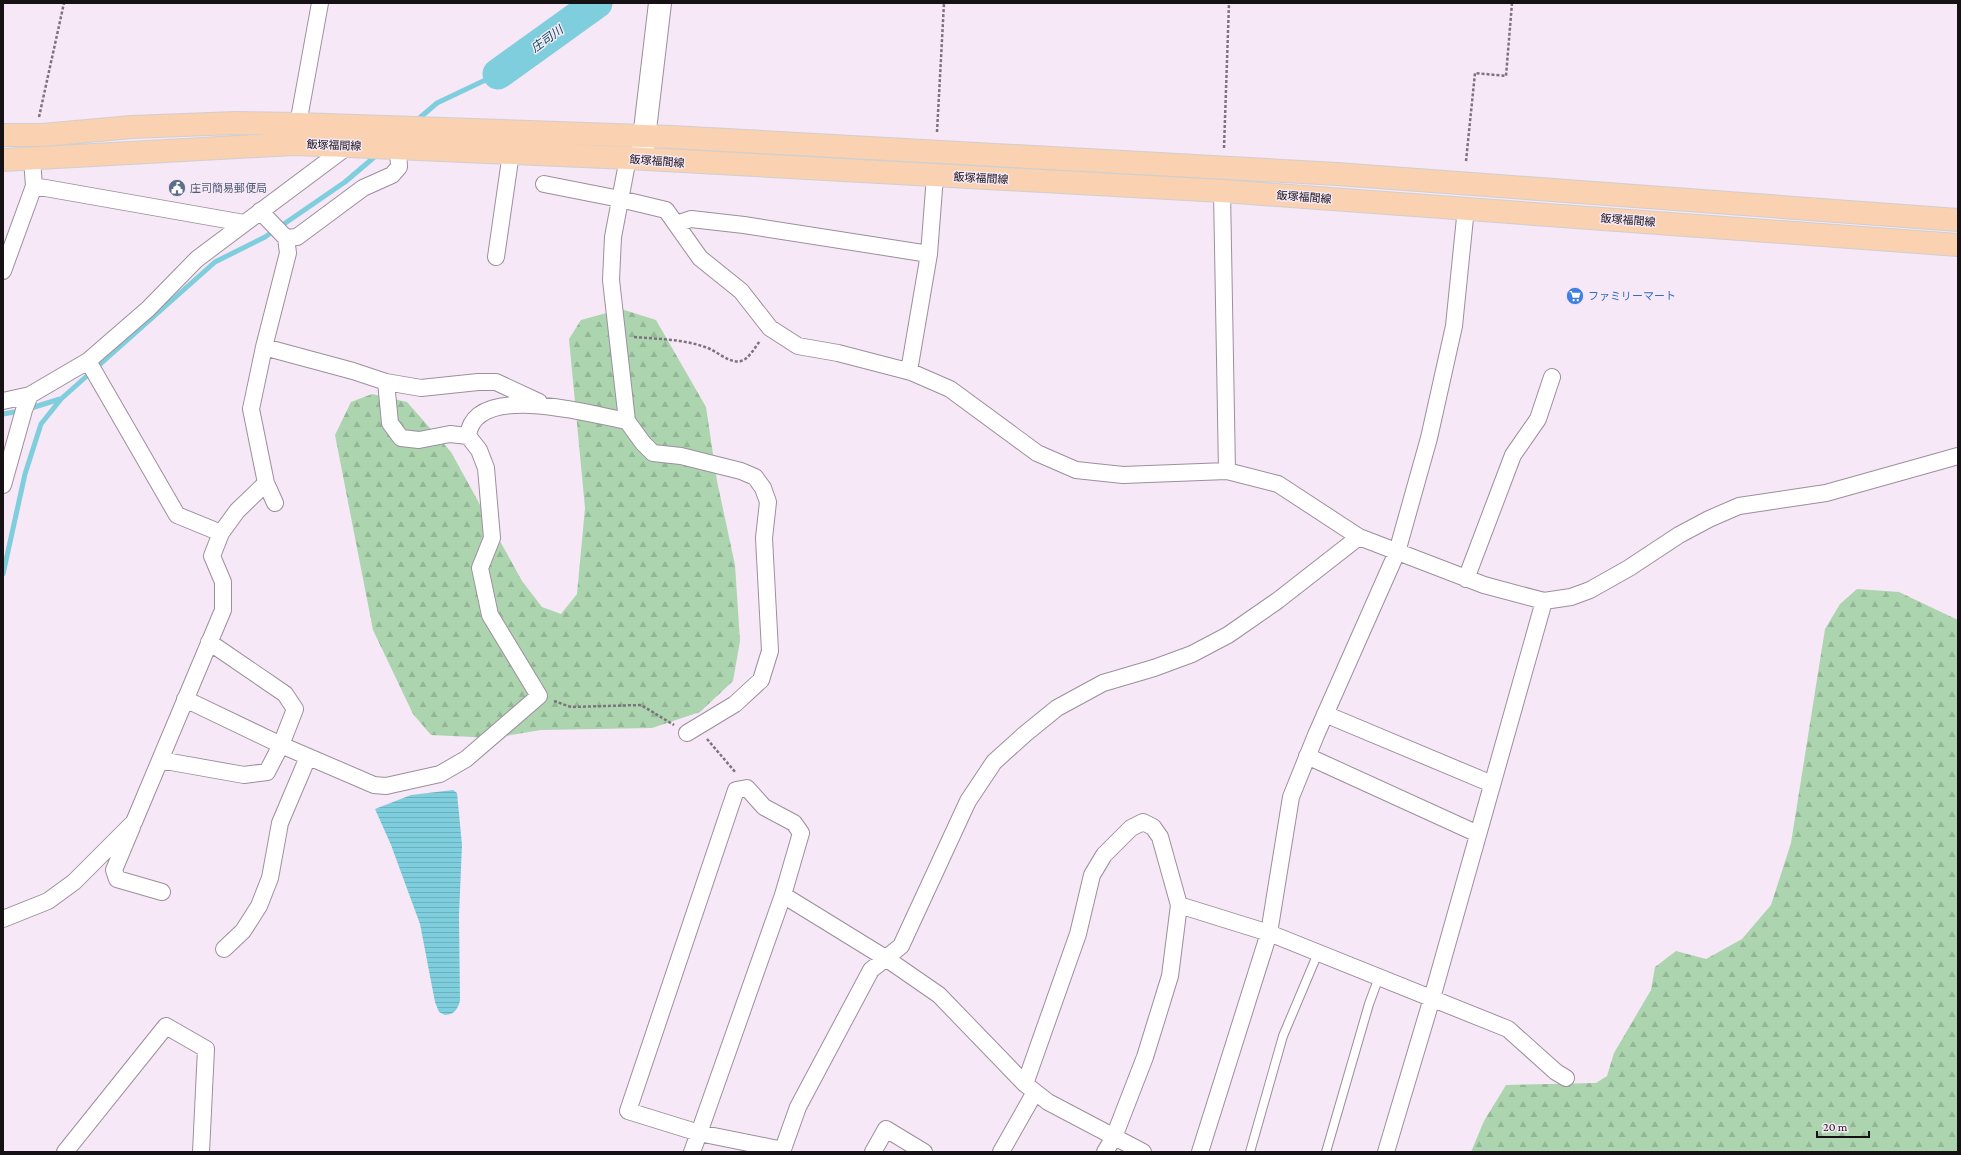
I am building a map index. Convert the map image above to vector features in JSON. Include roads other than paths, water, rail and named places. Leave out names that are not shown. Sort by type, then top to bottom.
[{"type":"main road","name":"飯塚福間線","points":[[3,135],[35,135],[132,127],[235,123],[296,134],[348,146],[635,159],[1222,191],[1958,244]]},
{"type":"main road","name":"飯塚福間線","points":[[3,160],[32,159],[296,134],[644,136],[937,151],[1473,183],[1958,220]]},
{"type":"street","points":[[296,134],[320,3]]},
{"type":"street","points":[[660,3],[644,136],[620,199],[613,237],[611,280],[616,336],[627,421],[643,443],[653,453],[681,456],[741,471],[755,477],[763,488],[768,502],[764,538],[770,651],[761,680],[735,704],[692,730]]},
{"type":"street","points":[[3,401],[30,396],[88,361],[148,309],[197,258],[348,146]]},
{"type":"street","points":[[286,238],[297,237],[363,188],[392,175],[399,167],[398,148]]},
{"type":"street","points":[[496,257],[511,153]]},
{"type":"street","points":[[3,271],[34,186],[32,159]]},
{"type":"street","points":[[909,371],[929,254],[936,176]]},
{"type":"street","points":[[544,184],[666,210],[700,258],[741,291],[770,328],[798,346],[838,353],[909,371],[950,389],[1037,453],[1076,470],[1123,475],[1227,471],[1278,484],[1358,537],[1466,579],[1544,601],[1571,597],[1590,590],[1629,568],[1679,535],[1709,519],[1739,506],[1826,493],[1958,456]]},
{"type":"street","points":[[34,186],[244,223]]},
{"type":"street","points":[[1222,191],[1227,471]]},
{"type":"street","points":[[1200,1152],[1269,933],[1291,797],[1325,714],[1397,552],[1428,438],[1454,326],[1466,208]]},
{"type":"street","points":[[260,211],[286,238],[288,252],[264,347],[251,409],[266,483],[275,502]]},
{"type":"street","points":[[676,224],[691,220],[744,225],[929,254]]},
{"type":"street","points":[[264,347],[353,371],[386,382],[421,388],[478,382],[496,382],[545,405]]},
{"type":"street","points":[[88,361],[177,515],[221,533]]},
{"type":"street","points":[[1466,579],[1513,455],[1538,419],[1552,377]]},
{"type":"street","points":[[386,382],[390,423],[401,438],[419,440],[450,434],[468,436]]},
{"type":"street","points":[[3,481],[24,410],[30,396]]},
{"type":"street","points":[[185,699],[281,745],[374,785],[386,786],[440,774],[466,759],[538,696],[490,615],[480,568],[492,538],[486,468],[478,450],[468,436],[469,426],[477,416],[488,409],[520,404],[545,405],[627,421]]},
{"type":"street","points":[[162,892],[117,879],[114,870],[223,610],[223,582],[212,556],[221,533],[237,511],[266,483]]},
{"type":"street","points":[[692,1152],[698,1133],[783,895],[801,833],[794,823],[764,808],[747,788],[736,790],[628,1111],[698,1133],[783,1151],[798,1107],[871,970],[887,960],[901,946],[968,801],[994,762],[1057,708],[1103,683],[1154,668],[1192,654],[1228,635],[1277,601],[1358,537]]},
{"type":"street","points":[[1386,1152],[1432,998],[1544,601]]},
{"type":"street","points":[[160,760],[244,775],[267,772],[281,745],[295,709],[285,694],[209,642]]},
{"type":"street","points":[[1325,714],[1492,784]]},
{"type":"street","points":[[1307,756],[1478,834]]},
{"type":"street","points":[[224,949],[243,931],[259,906],[270,878],[280,823],[308,757]]},
{"type":"street","points":[[3,919],[48,901],[54,897],[74,882],[134,822]]},
{"type":"street","points":[[1001,1152],[1030,1088],[1078,934],[1092,875],[1104,855],[1131,828],[1143,822],[1153,827],[1160,837],[1179,905],[1170,976],[1145,1057],[1114,1137],[1105,1152]]},
{"type":"street","points":[[783,895],[887,960],[939,995],[1030,1088],[1048,1102],[1143,1152]]},
{"type":"street","points":[[1179,905],[1269,933],[1508,1029],[1556,1072],[1566,1078]]},
{"type":"street","points":[[65,1152],[166,1026],[206,1049],[201,1152]]},
{"type":"street","points":[[873,1152],[886,1129],[924,1152]]},
{"type":"lane","points":[[1250,1152],[1283,1036],[1318,953]]},
{"type":"lane","points":[[1326,1152],[1369,1004],[1379,977]]},
{"type":"water","points":[[453,790],[457,793],[462,845],[459,915],[460,1001],[455,1011],[451,1014],[445,1015],[439,1012],[435,1002],[420,924],[391,845],[375,809],[411,795]]},
{"type":"waterway","name":"庄司川","points":[[498,74],[597,3]]},
{"type":"waterway","points":[[416,121],[437,103],[498,74]]},
{"type":"waterway","points":[[3,574],[25,474],[41,424],[61,399],[215,262],[265,237],[345,182],[378,154]]},
{"type":"waterway","points":[[28,409],[60,399]]},
{"type":"waterway","points":[[3,414],[20,411]]},
{"type":"place","name":"庄司簡易郵便局","points":[[177,188]]},
{"type":"place","name":"ファミリーマート","points":[[1575,296]]}]
